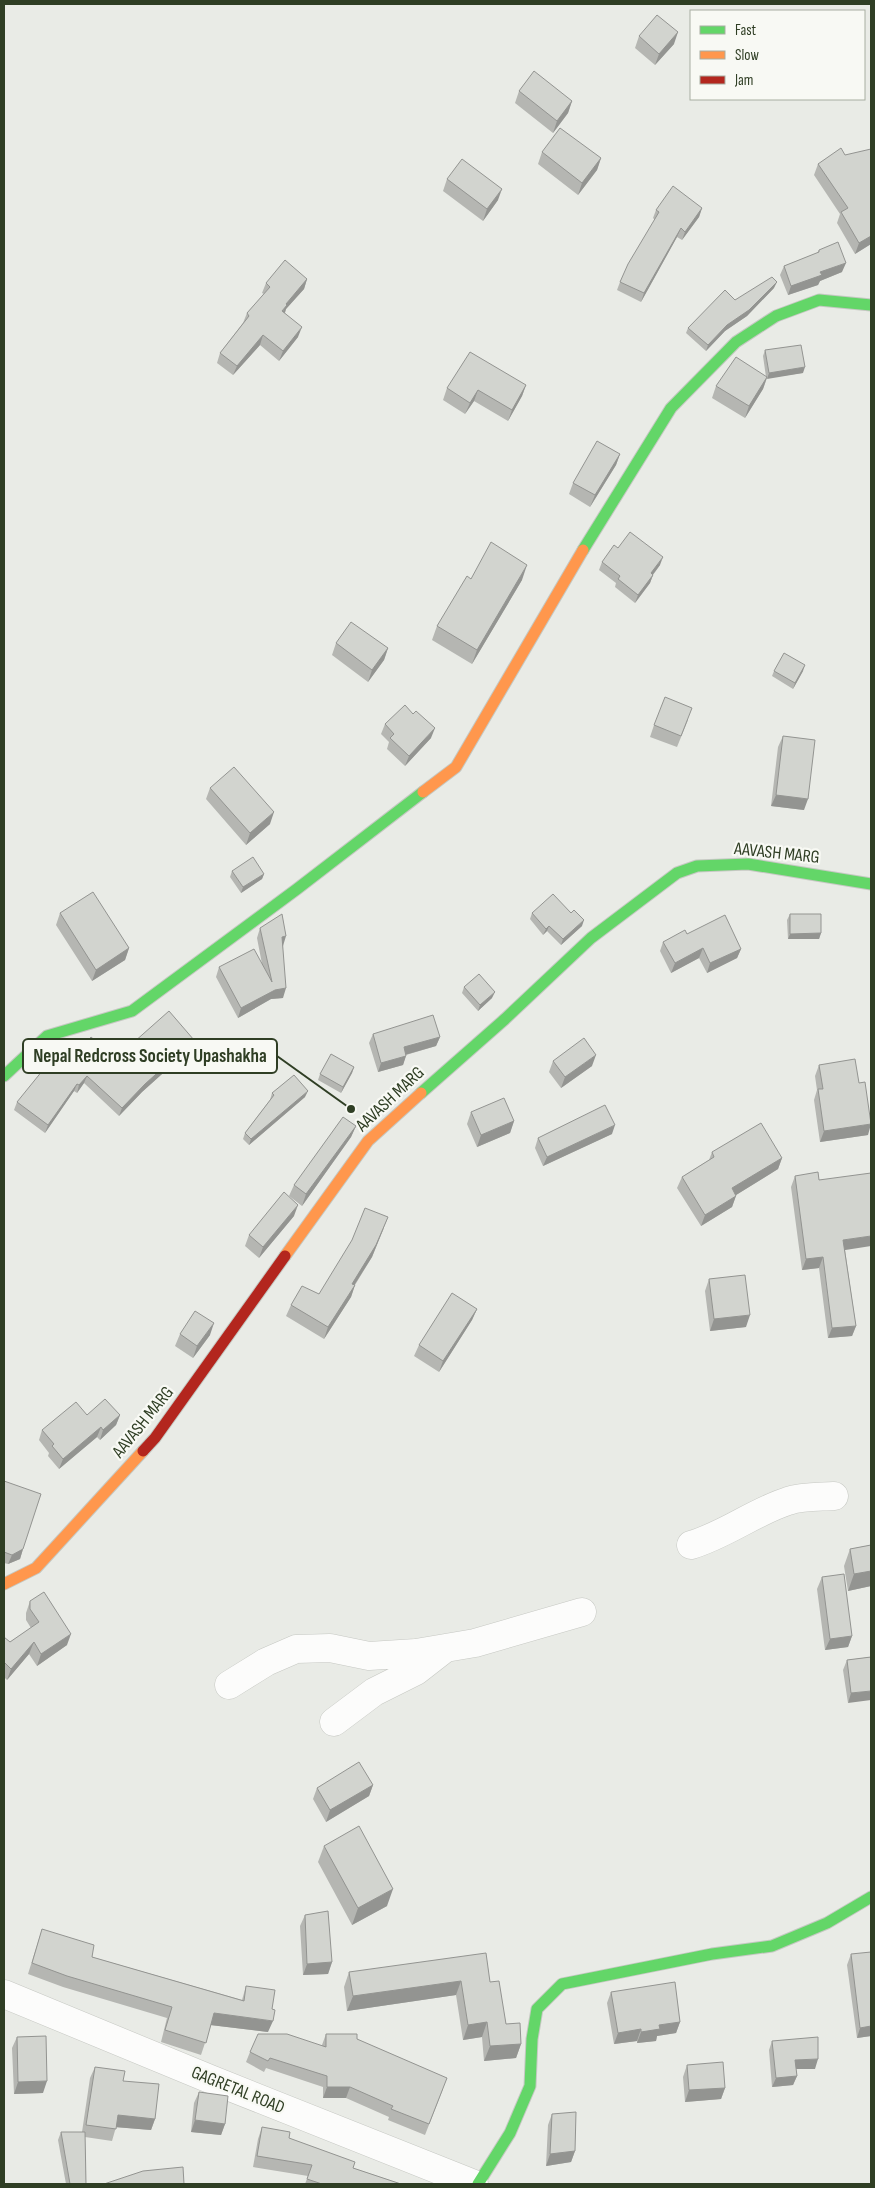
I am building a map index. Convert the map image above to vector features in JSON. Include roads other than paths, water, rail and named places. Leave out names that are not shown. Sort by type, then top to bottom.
[{"type":"street","points":[[4,1076],[47,1036],[132,1011],[297,889],[456,767],[624,480],[671,408],[736,342],[776,316],[819,300],[871,305]]},
{"type":"street","name":"AAVASH MARG","points":[[4,1584],[36,1568],[155,1438],[368,1141],[505,1019],[590,938],[656,887],[678,873],[697,866],[748,864],[871,884]]},
{"type":"street","points":[[691,1545],[708,1540],[748,1518],[789,1500],[834,1496]]},
{"type":"street","points":[[229,1685],[266,1662],[296,1650],[330,1648],[369,1656],[416,1653],[476,1643],[582,1612]]},
{"type":"street","points":[[334,1722],[374,1692],[416,1671],[446,1648]]},
{"type":"street","points":[[478,2184],[510,2134],[530,2086],[532,2039],[538,2009],[562,1984],[712,1954],[772,1946],[826,1923],[871,1897]]},
{"type":"street","name":"GAGRETAL ROAD","points":[[4,1994],[210,2079],[474,2184]]},
{"type":"place","name":"Nepal Redcross Society Upashakha","points":[[351,1109]]}]
